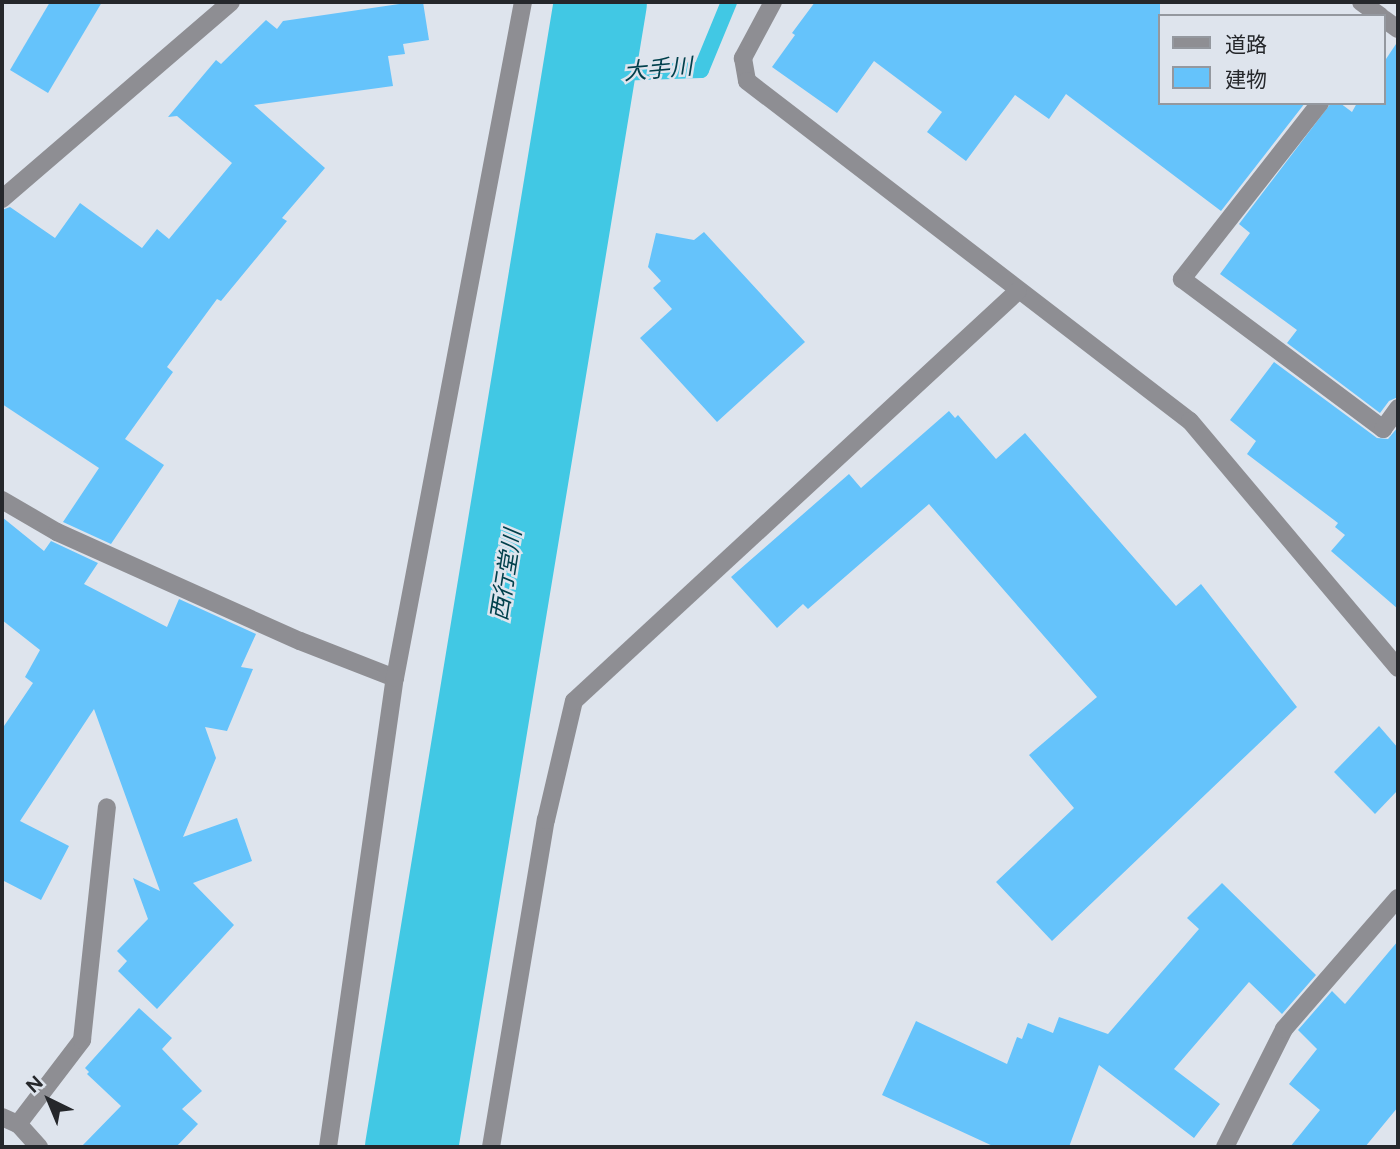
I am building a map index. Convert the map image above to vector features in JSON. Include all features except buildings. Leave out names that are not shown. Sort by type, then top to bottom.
[{"type":"street","points":[[2,199],[231,2]]},
{"type":"street","points":[[328,1147],[396,678],[523,2]]},
{"type":"street","points":[[773,2],[743,58],[747,82],[1190,421],[1398,668]]},
{"type":"street","points":[[1361,2],[1377,14]]},
{"type":"street","points":[[1318,105],[1182,279],[1383,429],[1398,408]]},
{"type":"street","points":[[491,1147],[546,820],[574,701],[1018,291]]},
{"type":"street","points":[[2,500],[57,532],[300,641],[396,678]]},
{"type":"street","points":[[39,1147],[10,1121],[82,1040],[107,807]]},
{"type":"street","points":[[1225,1147],[1284,1029],[1398,898]]},
{"type":"waterway","name":"西行堂川","points":[[411,1147],[600,2]]},
{"type":"waterway","name":"大手川","points":[[586,74],[701,70],[729,2]]}]
